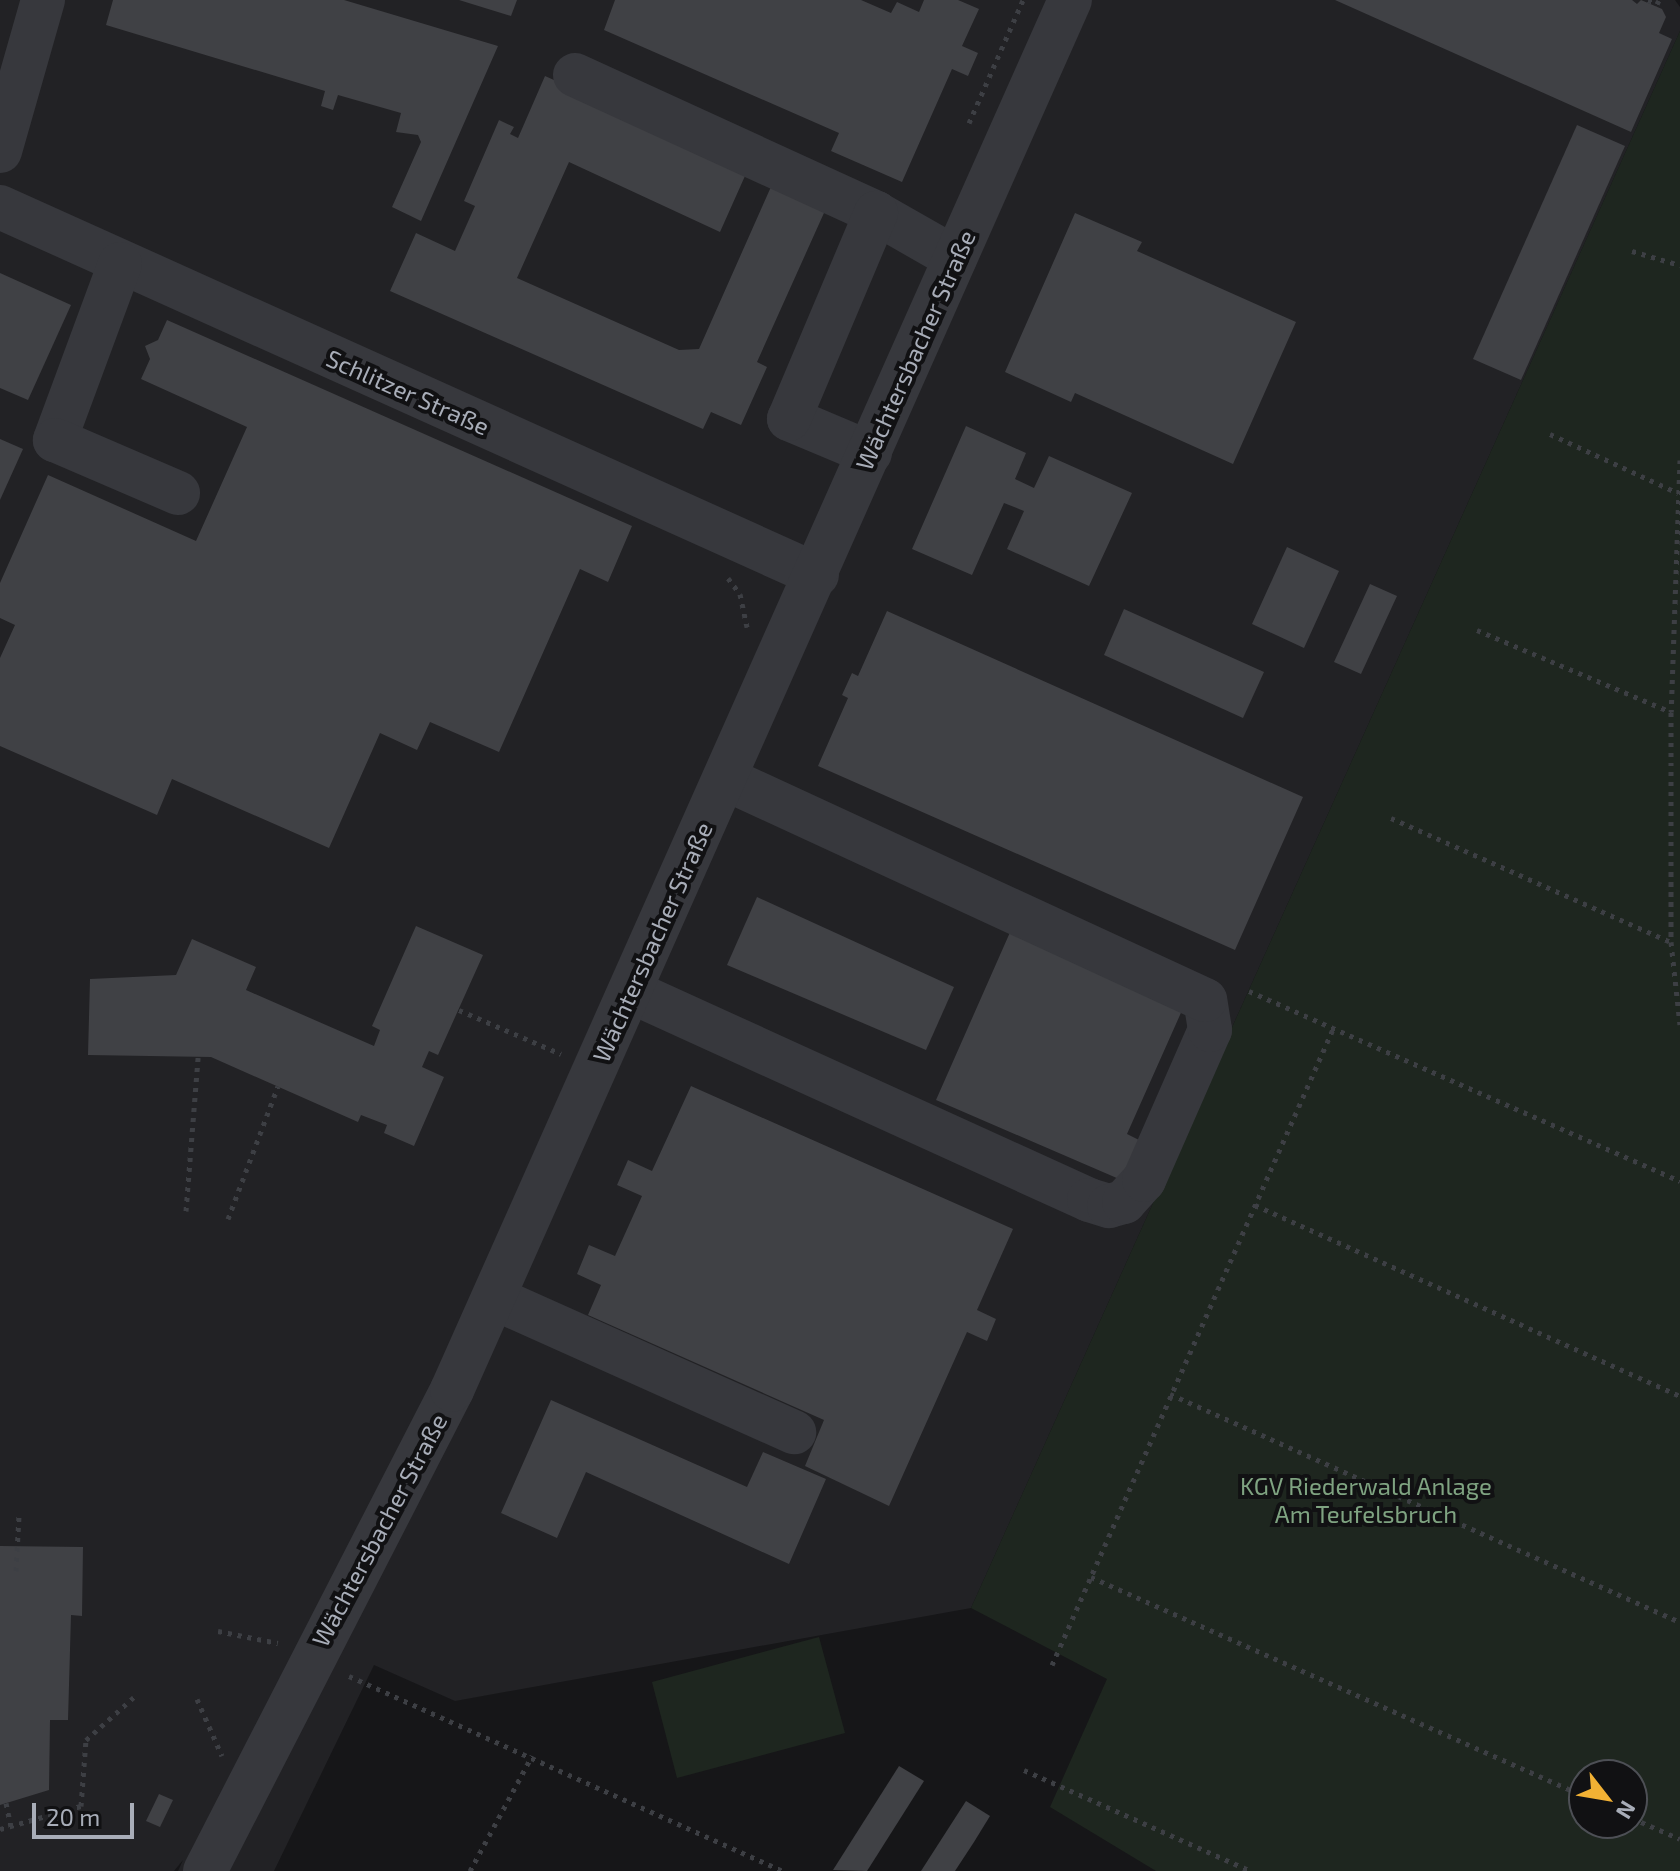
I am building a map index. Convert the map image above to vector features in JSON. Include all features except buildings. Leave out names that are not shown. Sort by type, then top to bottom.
[{"type":"street","points":[[0,151],[43,0]]},
{"type":"street","name":"Wächtersbacher Straße","points":[[205,1871],[311,1658],[402,1496],[494,1298],[1070,0]]},
{"type":"street","points":[[575,75],[876,213],[955,258]]},
{"type":"street","name":"Schlitzer Straße","points":[[0,207],[120,264],[817,575]]},
{"type":"street","points":[[870,453],[789,419],[876,213]]},
{"type":"street","points":[[120,264],[55,440],[178,493]]},
{"type":"street","points":[[630,991],[1089,1200],[1109,1206],[1124,1202],[1144,1180],[1210,1030],[1205,1000],[726,779]]},
{"type":"street","points":[[494,1298],[794,1432]]},
{"type":"path","points":[[1648,0],[1657,4],[1659,0]]},
{"type":"path","points":[[1632,251],[1680,265]]},
{"type":"path","points":[[1550,434],[1678,493]]},
{"type":"path","points":[[1680,460],[1671,712],[1671,942],[1680,1025]]},
{"type":"path","points":[[1477,630],[1671,712]]},
{"type":"path","points":[[1391,818],[1671,942]]},
{"type":"path","points":[[1249,991],[1680,1181]]},
{"type":"path","points":[[459,1010],[595,1067]]},
{"type":"path","points":[[1052,1665],[1333,1029]]},
{"type":"path","points":[[186,1211],[198,1057]]},
{"type":"path","points":[[228,1219],[278,1086]]},
{"type":"path","points":[[1255,1205],[1680,1396]]},
{"type":"path","points":[[1170,1394],[1680,1622]]},
{"type":"path","points":[[16,1571],[19,1516]]},
{"type":"path","points":[[1091,1577],[1568,1789]]},
{"type":"path","points":[[218,1631],[275,1642],[782,1871]]},
{"type":"path","points":[[0,1829],[81,1806],[86,1740],[134,1697]]},
{"type":"path","points":[[470,1871],[532,1756]]},
{"type":"path","points":[[1024,1770],[1251,1871]]},
{"type":"path","points":[[6,1803],[11,1827]]},
{"type":"path","points":[[1648,1825],[1680,1839]]},
{"type":"shaded area","points":[[0,0],[1675,0],[1680,7],[1680,31],[971,1608],[455,1701],[374,1665],[274,1871],[178,1871],[183,1860],[174,1871],[0,1871]]},
{"type":"green space","name":"KGV Riederwald Anlage Am Teufelsbruch","points":[[1680,31],[1680,1871],[1156,1871],[1050,1807],[1107,1679],[971,1608]]},
{"type":"green space","points":[[819,1637],[845,1733],[677,1778],[652,1682]]}]
